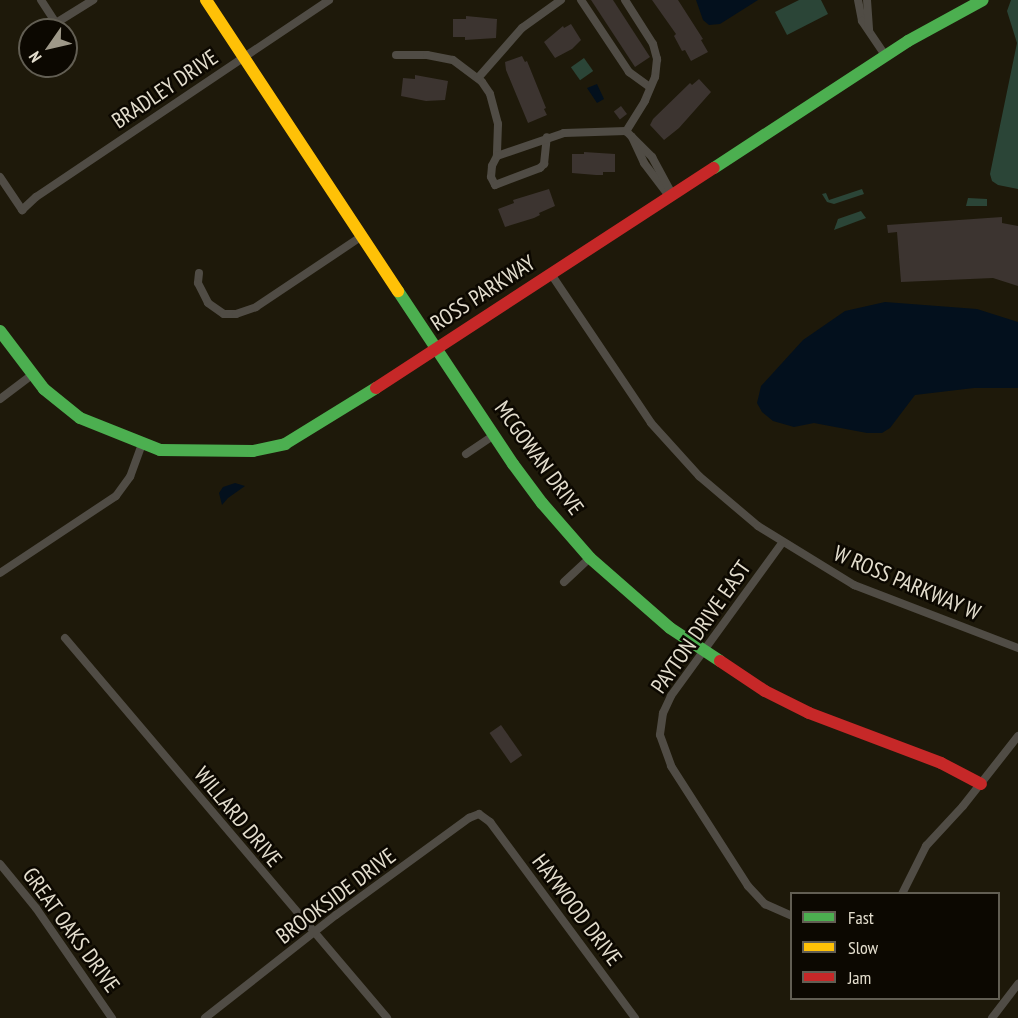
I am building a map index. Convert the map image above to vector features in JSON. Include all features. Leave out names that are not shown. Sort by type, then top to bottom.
[{"type":"street","points":[[41,0],[56,23],[93,0]]},
{"type":"street","name":"MCGOWAN DRIVE","points":[[206,0],[494,435],[542,503],[590,558],[650,612],[765,691],[809,713],[941,763],[981,784]]},
{"type":"street","name":"BRADLEY DRIVE","points":[[0,177],[22,210],[36,197],[329,0]]},
{"type":"street","points":[[478,78],[522,28],[561,0]]},
{"type":"street","points":[[581,0],[629,72],[650,87]]},
{"type":"street","points":[[625,0],[656,52],[657,67],[629,134]]},
{"type":"street","points":[[858,0],[862,21],[885,56]]},
{"type":"street","points":[[867,0],[869,30]]},
{"type":"street","name":"ROSS PARKWAY","points":[[0,331],[31,376],[80,418],[142,444],[160,450],[214,452],[253,450],[285,444],[316,427],[885,56],[983,0]]},
{"type":"street","points":[[396,55],[427,55],[453,60],[478,78],[490,94],[498,124],[497,156],[492,166],[491,177],[492,182],[498,186],[540,168],[544,164],[547,137]]},
{"type":"street","points":[[497,156],[564,133],[629,134],[652,156],[671,195]]},
{"type":"street","points":[[199,273],[200,288],[208,303],[221,313],[236,314],[256,307],[362,236]]},
{"type":"street","name":"W ROSS PARKWAY W","points":[[551,274],[617,375],[665,439],[723,497],[782,543],[841,578],[1018,648]]},
{"type":"street","points":[[0,399],[31,376]]},
{"type":"street","points":[[466,454],[494,435]]},
{"type":"street","points":[[0,573],[116,496],[130,477],[142,444]]},
{"type":"street","name":"PAYTON DRIVE EAST","points":[[782,543],[674,691],[663,713],[660,735],[673,770],[748,885],[765,904],[790,915]]},
{"type":"street","points":[[564,582],[590,558]]},
{"type":"street","name":"WILLARD DRIVE","points":[[65,638],[387,1018]]},
{"type":"street","points":[[903,892],[926,846],[981,784],[1018,736]]},
{"type":"street","name":"BROOKSIDE DRIVE","points":[[205,1018],[314,933],[469,818],[479,814],[490,822]]},
{"type":"street","name":"HAYWOOD DRIVE","points":[[490,822],[635,1018]]},
{"type":"street","name":"GREAT OAKS DRIVE","points":[[0,864],[36,908],[112,1018]]},
{"type":"street","points":[[992,1018],[1018,984]]},
{"type":"green space","points":[[799,0],[821,0],[828,14],[787,35],[775,12]]},
{"type":"green space","points":[[1011,0],[1018,0],[1018,189],[998,185],[992,181],[990,174],[1017,43],[1007,11]]},
{"type":"green space","points":[[584,58],[593,71],[580,80],[571,67]]},
{"type":"green space","points":[[862,189],[864,194],[834,204],[827,202],[822,194],[826,193],[829,200]]},
{"type":"green space","points":[[968,198],[987,199],[987,206],[966,206]]},
{"type":"green space","points":[[861,211],[866,218],[834,230],[838,219]]},
{"type":"water","points":[[696,0],[758,0],[720,24],[709,25],[703,20]]},
{"type":"water","points":[[597,84],[604,99],[597,103],[587,88]]},
{"type":"water","points":[[885,302],[977,309],[1018,322],[1018,388],[974,388],[915,395],[890,428],[882,433],[867,433],[814,423],[794,427],[773,421],[762,412],[757,403],[761,386],[803,340],[845,311]]},
{"type":"water","points":[[235,483],[245,486],[222,505],[219,493],[223,487]]},
{"type":"building","points":[[591,0],[613,0],[650,57],[635,67]]},
{"type":"building","points":[[652,0],[678,0],[703,39],[701,40],[708,52],[691,61],[685,50],[682,51],[674,36],[676,34]]},
{"type":"building","points":[[466,16],[497,19],[496,38],[465,40],[465,37],[453,37],[453,19],[466,19]]},
{"type":"building","points":[[571,24],[581,40],[572,49],[555,58],[544,42],[563,26],[564,28]]},
{"type":"building","points":[[522,56],[525,62],[527,61],[547,115],[528,123],[506,70],[505,62]]},
{"type":"building","points":[[415,75],[448,81],[445,100],[426,101],[401,96],[403,78],[415,79]]},
{"type":"building","points":[[699,79],[711,92],[679,128],[664,140],[650,125],[653,119],[690,83],[692,85]]},
{"type":"building","points":[[621,106],[627,114],[620,119],[614,111]]},
{"type":"building","points":[[584,152],[615,154],[615,172],[603,172],[603,175],[572,173],[572,154],[584,154]]},
{"type":"building","points":[[549,189],[555,206],[539,213],[540,215],[534,218],[505,227],[498,209],[514,203],[513,200]]},
{"type":"building","points":[[1002,217],[1002,223],[1018,226],[1018,286],[993,278],[901,282],[897,232],[888,233],[887,225]]},
{"type":"building","points":[[501,725],[522,755],[511,763],[490,733]]},
{"type":"traffic: fast","points":[[714,168],[908,41],[983,0]]},
{"type":"traffic: fast","points":[[398,291],[513,464],[542,503],[590,558],[670,628],[720,661]]},
{"type":"traffic: fast","points":[[0,331],[44,389],[80,418],[160,450],[253,451],[285,444],[376,388]]},
{"type":"traffic: slow","points":[[206,0],[398,291]]},
{"type":"traffic: jam","points":[[376,388],[714,168]]},
{"type":"traffic: jam","points":[[720,661],[765,691],[809,713],[941,763],[981,784]]}]
